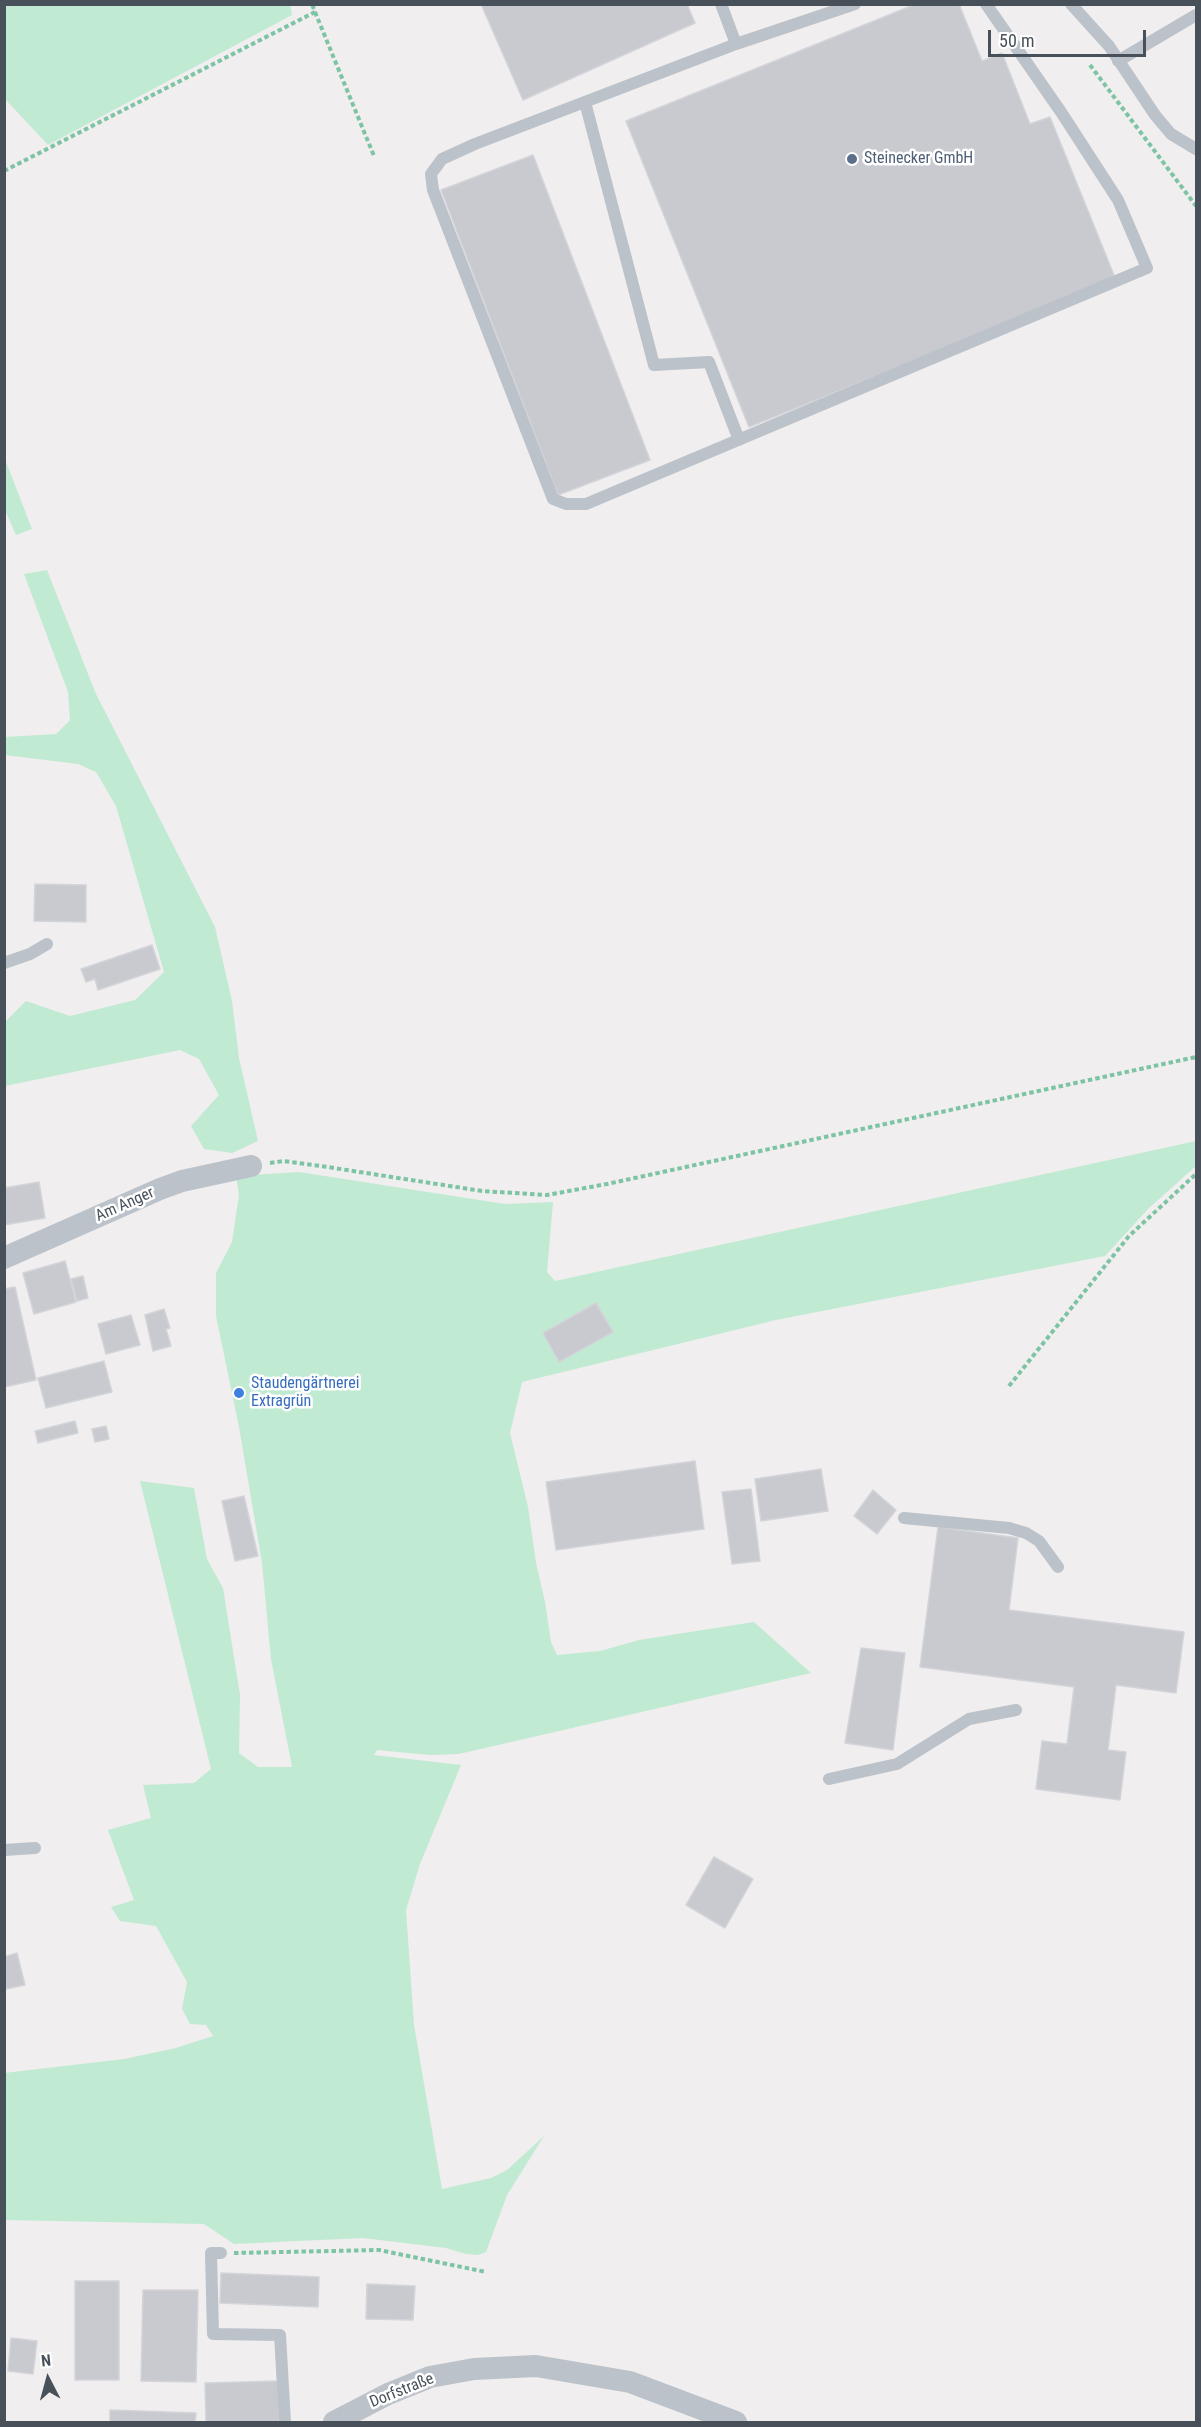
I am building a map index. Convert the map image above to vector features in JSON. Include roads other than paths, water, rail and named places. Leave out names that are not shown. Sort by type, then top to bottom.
[{"type":"street","name":"Am Anger","points":[[4,1258],[160,1189],[182,1181],[251,1166]]},
{"type":"street","name":"Dorfstraße","points":[[334,2422],[408,2385],[430,2377],[474,2370],[536,2366],[630,2382],[736,2422]]},
{"type":"lane","points":[[721,4],[736,44]]},
{"type":"lane","points":[[855,4],[736,44],[442,159],[431,174],[433,190],[543,480],[553,499],[566,504],[586,504],[1147,268],[1118,200],[1061,112],[986,4]]},
{"type":"lane","points":[[1071,4],[1118,60],[1171,135],[1197,149]]},
{"type":"lane","points":[[1118,60],[1197,15]]},
{"type":"lane","points":[[585,102],[654,365],[709,362],[740,440]]},
{"type":"lane","points":[[4,963],[30,954],[47,944]]},
{"type":"lane","points":[[904,1518],[1009,1528],[1026,1533],[1038,1542],[1058,1567]]},
{"type":"lane","points":[[829,1779],[897,1764],[969,1719],[1016,1710]]},
{"type":"lane","points":[[4,1850],[35,1848]]},
{"type":"lane","points":[[221,2253],[212,2253],[213,2334],[280,2335],[285,2422]]},
{"type":"place","name":"Steinecker GmbH","points":[[852,159]]},
{"type":"place","name":"Staudengärtnerei Extragrün","points":[[239,1393]]}]
